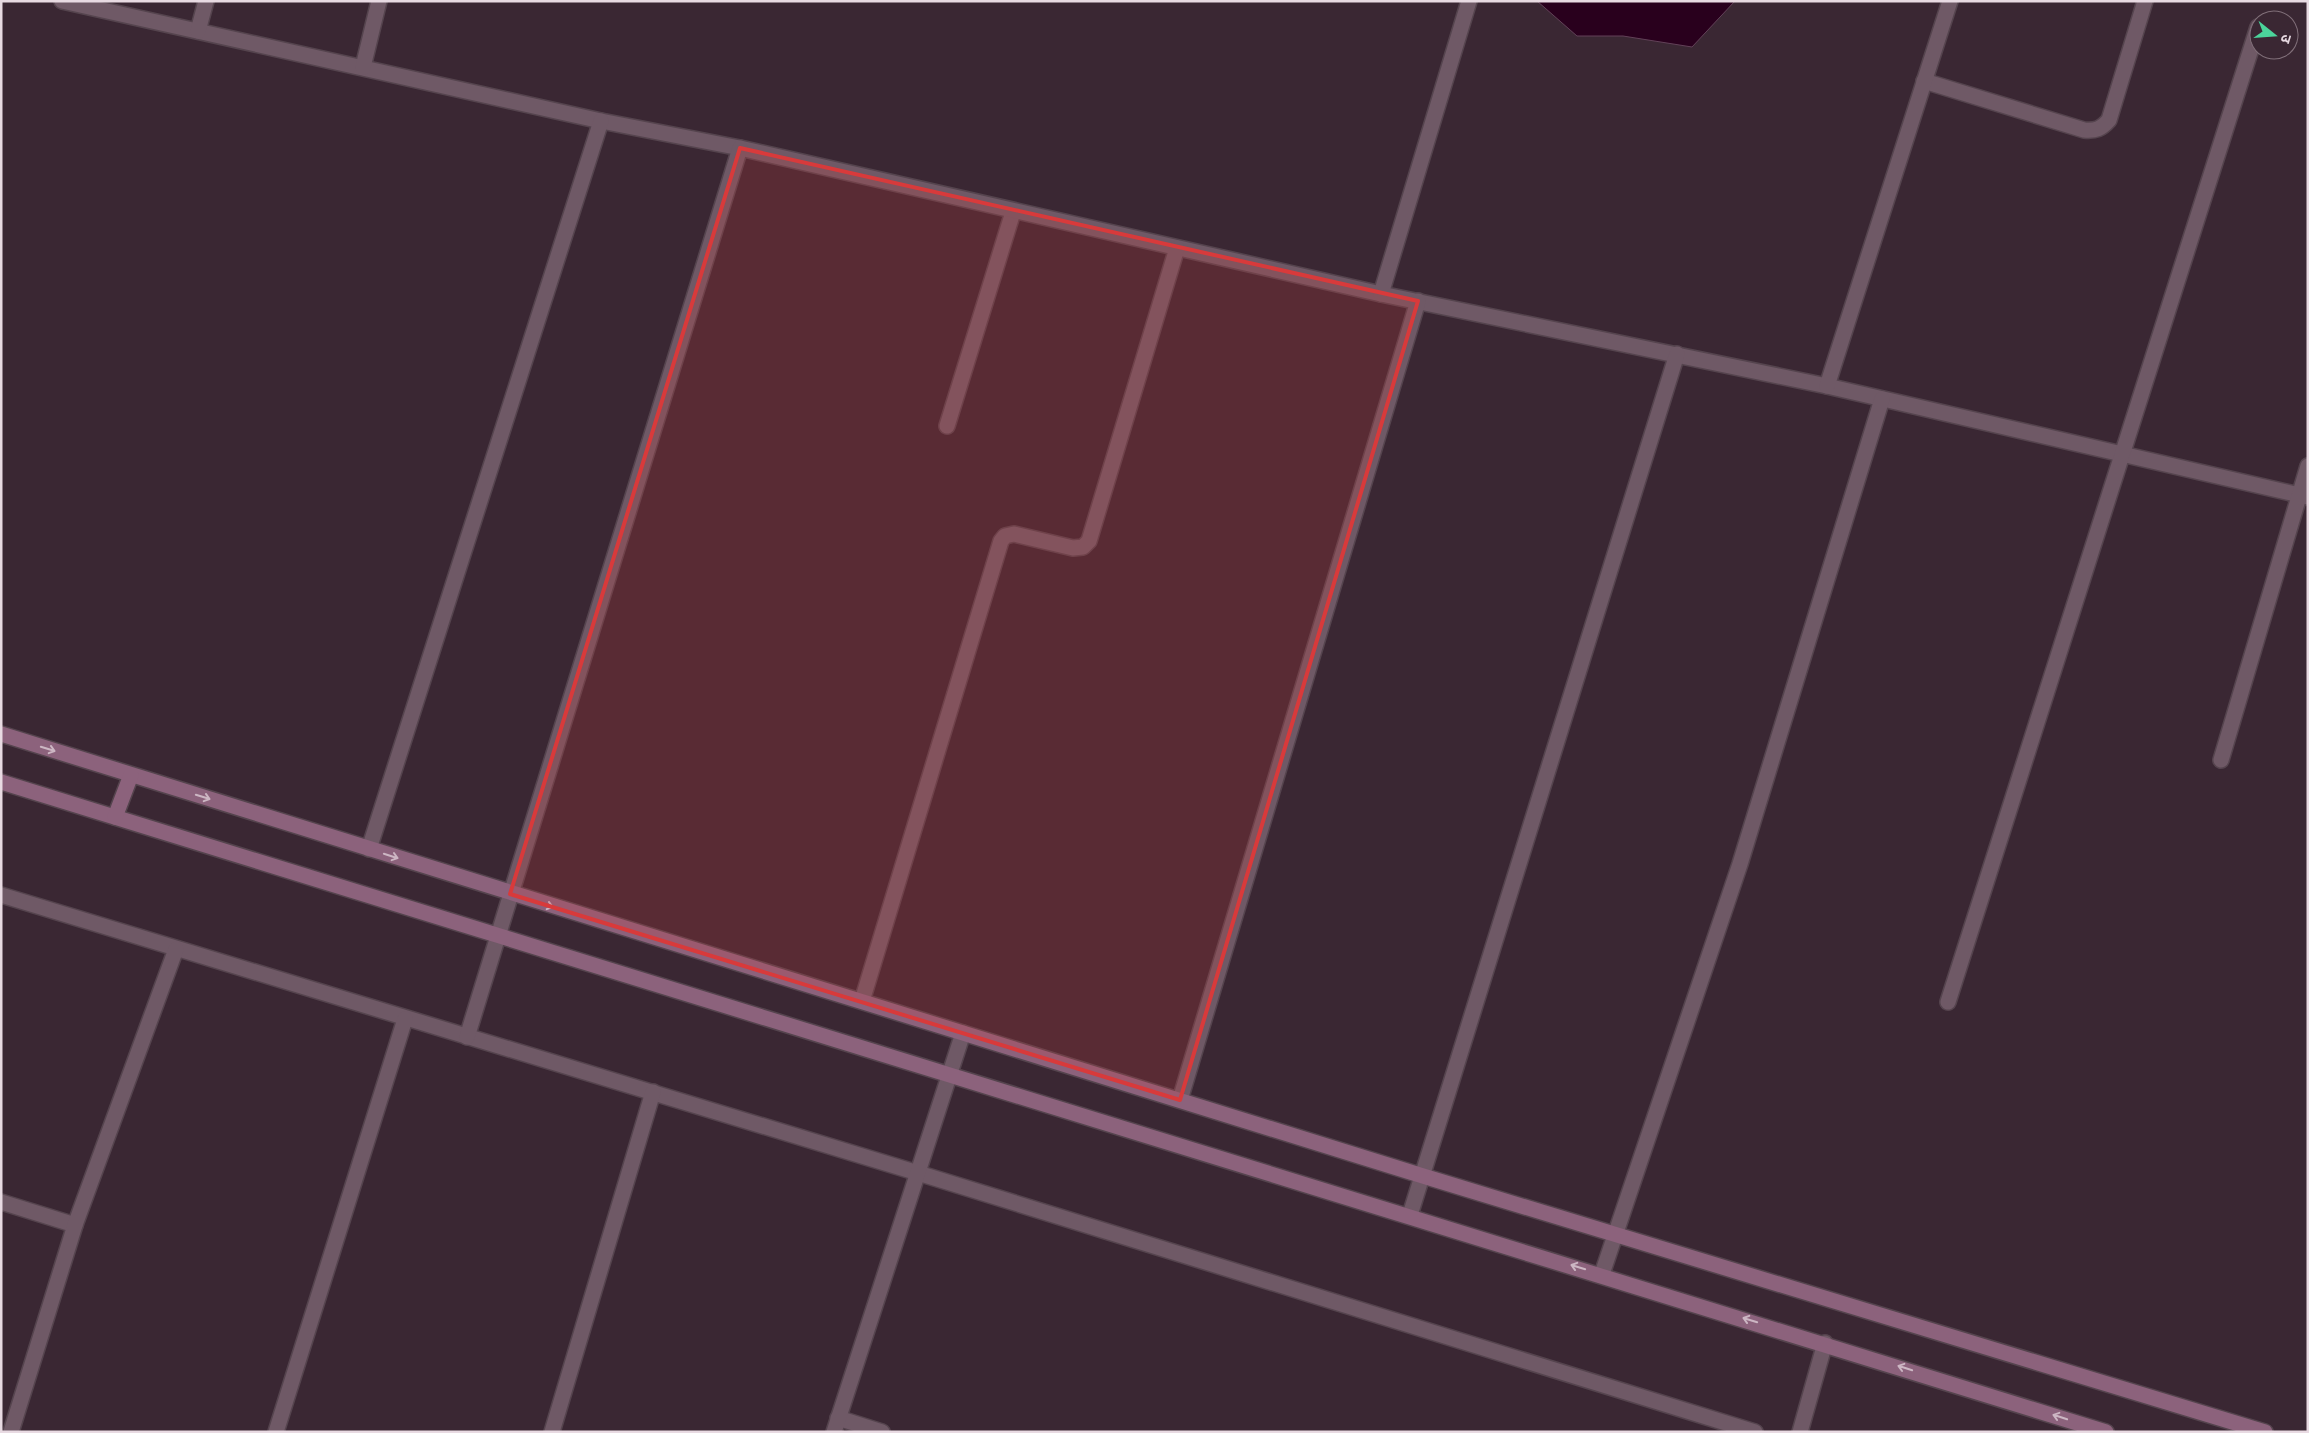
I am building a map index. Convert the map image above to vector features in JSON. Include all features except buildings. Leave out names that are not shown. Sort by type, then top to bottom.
[{"type":"street","points":[[62,1],[601,121],[740,148],[1013,212],[1381,294],[1827,386],[2125,453],[2304,496]]},
{"type":"street","points":[[198,31],[206,1]]},
{"type":"street","points":[[363,67],[379,1]]},
{"type":"street","points":[[1381,294],[1469,1]]},
{"type":"street","points":[[1827,386],[1950,1]]},
{"type":"street","points":[[1924,81],[2084,130],[2094,131],[2102,127],[2109,120],[2145,1]]},
{"type":"street","points":[[1948,1002],[2090,556],[2125,453],[2249,56]]},
{"type":"street","points":[[369,849],[601,121]]},
{"type":"street","points":[[467,1037],[740,148]]},
{"type":"street","points":[[947,426],[1013,212]]},
{"type":"street","points":[[862,1002],[1001,541],[1005,536],[1014,534],[1073,548],[1082,547],[1090,541],[1177,248]]},
{"type":"street","points":[[1180,1100],[1418,302]]},
{"type":"street","points":[[1410,1215],[1677,354]]},
{"type":"street","points":[[1602,1274],[1740,864],[1882,399]]},
{"type":"street","points":[[2221,760],[2304,496],[2308,466]]},
{"type":"street","points":[[1,734],[510,894],[1423,1176],[2265,1432]]},
{"type":"street","points":[[115,817],[131,775]]},
{"type":"street","points":[[1,782],[1602,1274],[2106,1432]]},
{"type":"street","points":[[1,895],[918,1173],[1755,1432]]},
{"type":"street","points":[[11,1432],[75,1225],[176,949]]},
{"type":"street","points":[[276,1432],[405,1019]]},
{"type":"street","points":[[882,1432],[836,1425],[963,1033]]},
{"type":"street","points":[[552,1432],[653,1092]]},
{"type":"street","points":[[1,1202],[75,1225]]},
{"type":"street","points":[[1800,1432],[1825,1343]]},
{"type":"highlighted area","points":[[740,148],[1418,301],[1180,1100],[510,894]]},
{"type":"shaded area","points":[[1537,1],[1735,1],[1692,47],[1623,36],[1577,36]]}]
